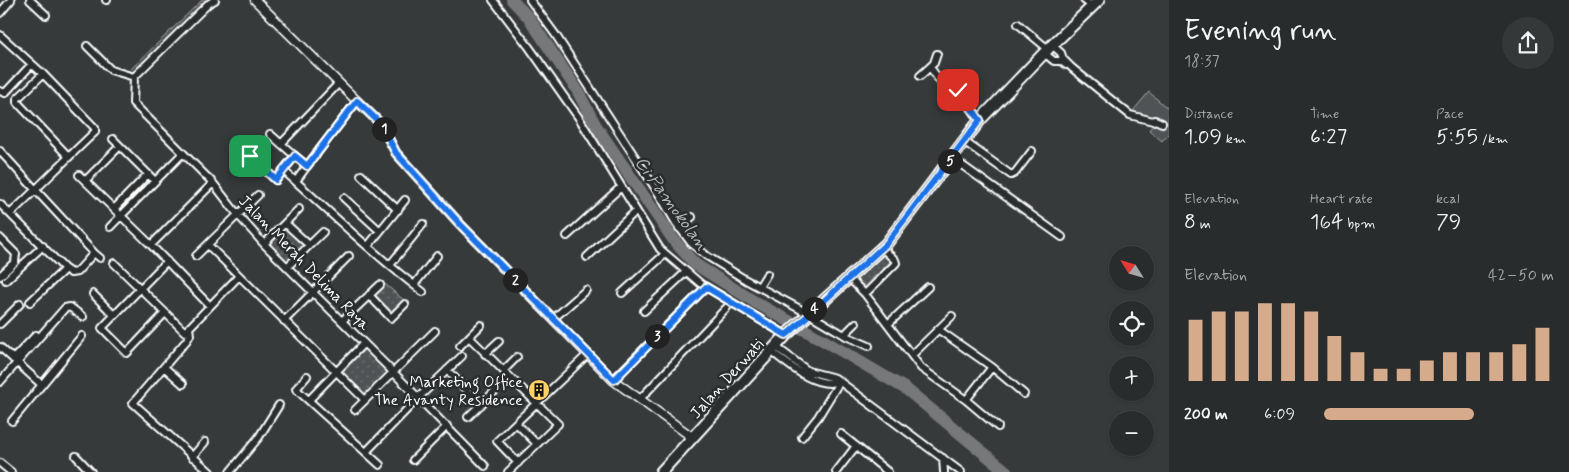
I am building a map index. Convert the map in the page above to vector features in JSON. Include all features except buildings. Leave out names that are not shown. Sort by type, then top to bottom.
[{"type":"main road","name":"Jalan Derwati","points":[[662,472],[773,348],[882,248],[980,120],[1092,2]]},
{"type":"street","points":[[0,13],[11,0]]},
{"type":"street","points":[[30,0],[46,15]]},
{"type":"street","points":[[87,46],[112,70],[134,77],[209,2],[215,0]]},
{"type":"street","points":[[255,0],[355,104],[381,124],[396,153],[460,224],[553,319],[614,380],[690,440]]},
{"type":"street","points":[[493,0],[530,47],[579,118],[654,242],[665,254],[706,287],[731,303],[788,333]]},
{"type":"street","points":[[530,0],[555,34],[679,228],[691,243],[707,256],[759,287],[844,335],[869,346]]},
{"type":"street","points":[[1018,24],[1048,49],[1054,60],[1061,61],[1072,68]]},
{"type":"street","points":[[0,35],[43,74],[95,128],[95,132],[10,214]]},
{"type":"street","points":[[1048,49],[1061,53],[1063,59],[1072,68],[1130,116],[1155,120],[1169,125]]},
{"type":"street","points":[[920,76],[934,63],[937,54]]},
{"type":"street","points":[[0,91],[5,93],[32,64]]},
{"type":"street","points":[[930,67],[948,93],[950,94],[958,90],[980,120]]},
{"type":"street","points":[[43,74],[17,99],[17,102],[69,156]]},
{"type":"street","name":"Jalan Merah Delima Raya","points":[[134,77],[133,103],[214,183],[238,215],[264,244],[485,466]]},
{"type":"street","points":[[281,144],[336,85]]},
{"type":"street","points":[[296,181],[355,104]]},
{"type":"street","points":[[270,134],[307,166]]},
{"type":"street","points":[[113,139],[155,181]]},
{"type":"street","points":[[965,142],[1011,175],[1016,173],[1032,150]]},
{"type":"street","points":[[85,181],[120,146]]},
{"type":"street","points":[[0,151],[100,258]]},
{"type":"street","points":[[110,227],[183,153]]},
{"type":"street","points":[[250,156],[276,180],[295,156]]},
{"type":"street","points":[[952,158],[1062,237]]},
{"type":"street","points":[[283,170],[423,292]]},
{"type":"street","points":[[114,209],[148,174]]},
{"type":"street","points":[[79,175],[210,306]]},
{"type":"street","points":[[360,175],[398,210]]},
{"type":"street","points":[[151,245],[214,183]]},
{"type":"street","points":[[567,236],[621,187]]},
{"type":"street","points":[[196,256],[258,195]]},
{"type":"street","points":[[344,198],[380,231]]},
{"type":"street","points":[[368,246],[405,200]]},
{"type":"street","points":[[0,204],[71,273],[77,272],[94,253]]},
{"type":"street","points":[[264,244],[299,209]]},
{"type":"street","points":[[587,257],[636,211]]},
{"type":"street","points":[[679,228],[692,217]]},
{"type":"street","points":[[285,223],[309,245]]},
{"type":"street","points":[[390,265],[423,224]]},
{"type":"street","points":[[287,267],[323,232]]},
{"type":"street","points":[[0,238],[16,254],[15,262],[3,278]]},
{"type":"street","points":[[208,244],[365,400]]},
{"type":"street","points":[[3,278],[43,246]]},
{"type":"street","points":[[865,294],[896,264],[895,260],[882,248]]},
{"type":"street","points":[[622,293],[665,254]]},
{"type":"street","points":[[284,321],[349,256]]},
{"type":"street","points":[[414,285],[437,256]]},
{"type":"street","points":[[166,313],[127,353],[102,328],[167,261]]},
{"type":"street","points":[[114,263],[185,332],[239,276]]},
{"type":"street","points":[[30,302],[65,269]]},
{"type":"street","points":[[644,311],[686,272]]},
{"type":"street","points":[[759,287],[767,274]]},
{"type":"street","points":[[849,278],[865,294],[921,368],[966,400],[998,427]]},
{"type":"street","points":[[342,322],[380,285]]},
{"type":"street","points":[[614,380],[706,287]]},
{"type":"street","points":[[888,324],[928,287]]},
{"type":"street","points":[[553,319],[586,290]]},
{"type":"street","points":[[93,294],[114,315]]},
{"type":"street","points":[[369,295],[391,318],[405,304]]},
{"type":"street","points":[[640,399],[731,303]]},
{"type":"street","points":[[0,324],[20,304]]},
{"type":"street","points":[[0,382],[14,361],[65,308],[70,307],[83,318]]},
{"type":"street","points":[[912,355],[952,316]]},
{"type":"street","points":[[844,335],[856,323]]},
{"type":"street","points":[[460,346],[481,325]]},
{"type":"street","points":[[189,328],[190,335],[188,340],[132,404],[210,472]]},
{"type":"street","points":[[939,330],[992,367],[1024,394]]},
{"type":"street","points":[[356,410],[435,332]]},
{"type":"street","points":[[12,420],[82,336]]},
{"type":"street","points":[[469,337],[558,424],[508,472]]},
{"type":"street","points":[[485,354],[498,341]]},
{"type":"street","points":[[309,400],[364,343]]},
{"type":"street","points":[[0,347],[42,385]]},
{"type":"street","points":[[773,348],[797,370],[812,379],[832,384],[840,381]]},
{"type":"street","points":[[518,462],[497,441],[588,354]]},
{"type":"street","points":[[366,452],[462,356]]},
{"type":"street","points":[[504,370],[516,357]]},
{"type":"street","points":[[164,367],[183,384]]},
{"type":"street","points":[[966,400],[992,367]]},
{"type":"street","points":[[447,370],[481,405]]},
{"type":"street","points":[[307,376],[296,388],[380,465]]},
{"type":"street","points":[[802,437],[818,417],[840,381]]},
{"type":"street","points":[[840,381],[961,472]]},
{"type":"street","points":[[468,417],[495,391]]},
{"type":"street","points":[[230,472],[259,436],[279,406]]},
{"type":"street","points":[[516,423],[537,444]]},
{"type":"street","points":[[413,460],[447,426]]},
{"type":"street","points":[[841,434],[888,472]]},
{"type":"street","points":[[192,457],[205,442]]},
{"type":"street","points":[[836,472],[856,446]]},
{"type":"street","points":[[76,456],[91,472]]},
{"type":"street","points":[[943,458],[944,472]]},
{"type":"street","points":[[0,463],[11,472]]},
{"type":"shaded area","points":[[202,0],[208,0],[133,74],[130,70]]},
{"type":"shaded area","points":[[1149,92],[1167,108],[1169,107],[1169,133],[1162,141],[1149,130],[1153,125],[1152,117],[1132,112]]},
{"type":"shaded area","points":[[285,226],[305,245],[287,263],[267,244]]},
{"type":"shaded area","points":[[884,254],[891,261],[862,288],[855,280]]},
{"type":"shaded area","points":[[385,284],[406,302],[392,315],[373,296]]},
{"type":"shaded area","points":[[364,346],[391,372],[365,398],[339,372]]},
{"type":"waterway","name":"Ci Pamokolan","points":[[512,0],[529,18],[577,90],[596,126],[675,242],[695,264],[755,302],[906,389],[1007,472]]},
{"type":"place","name":"Marketing Office The Avanty Residence","points":[[539,390]]},
{"type":"route","points":[[250,156],[276,180],[295,156],[307,166],[357,101],[381,124],[396,153],[460,224],[614,380],[706,287],[786,335],[790,332],[886,244],[980,120],[958,90]]}]
